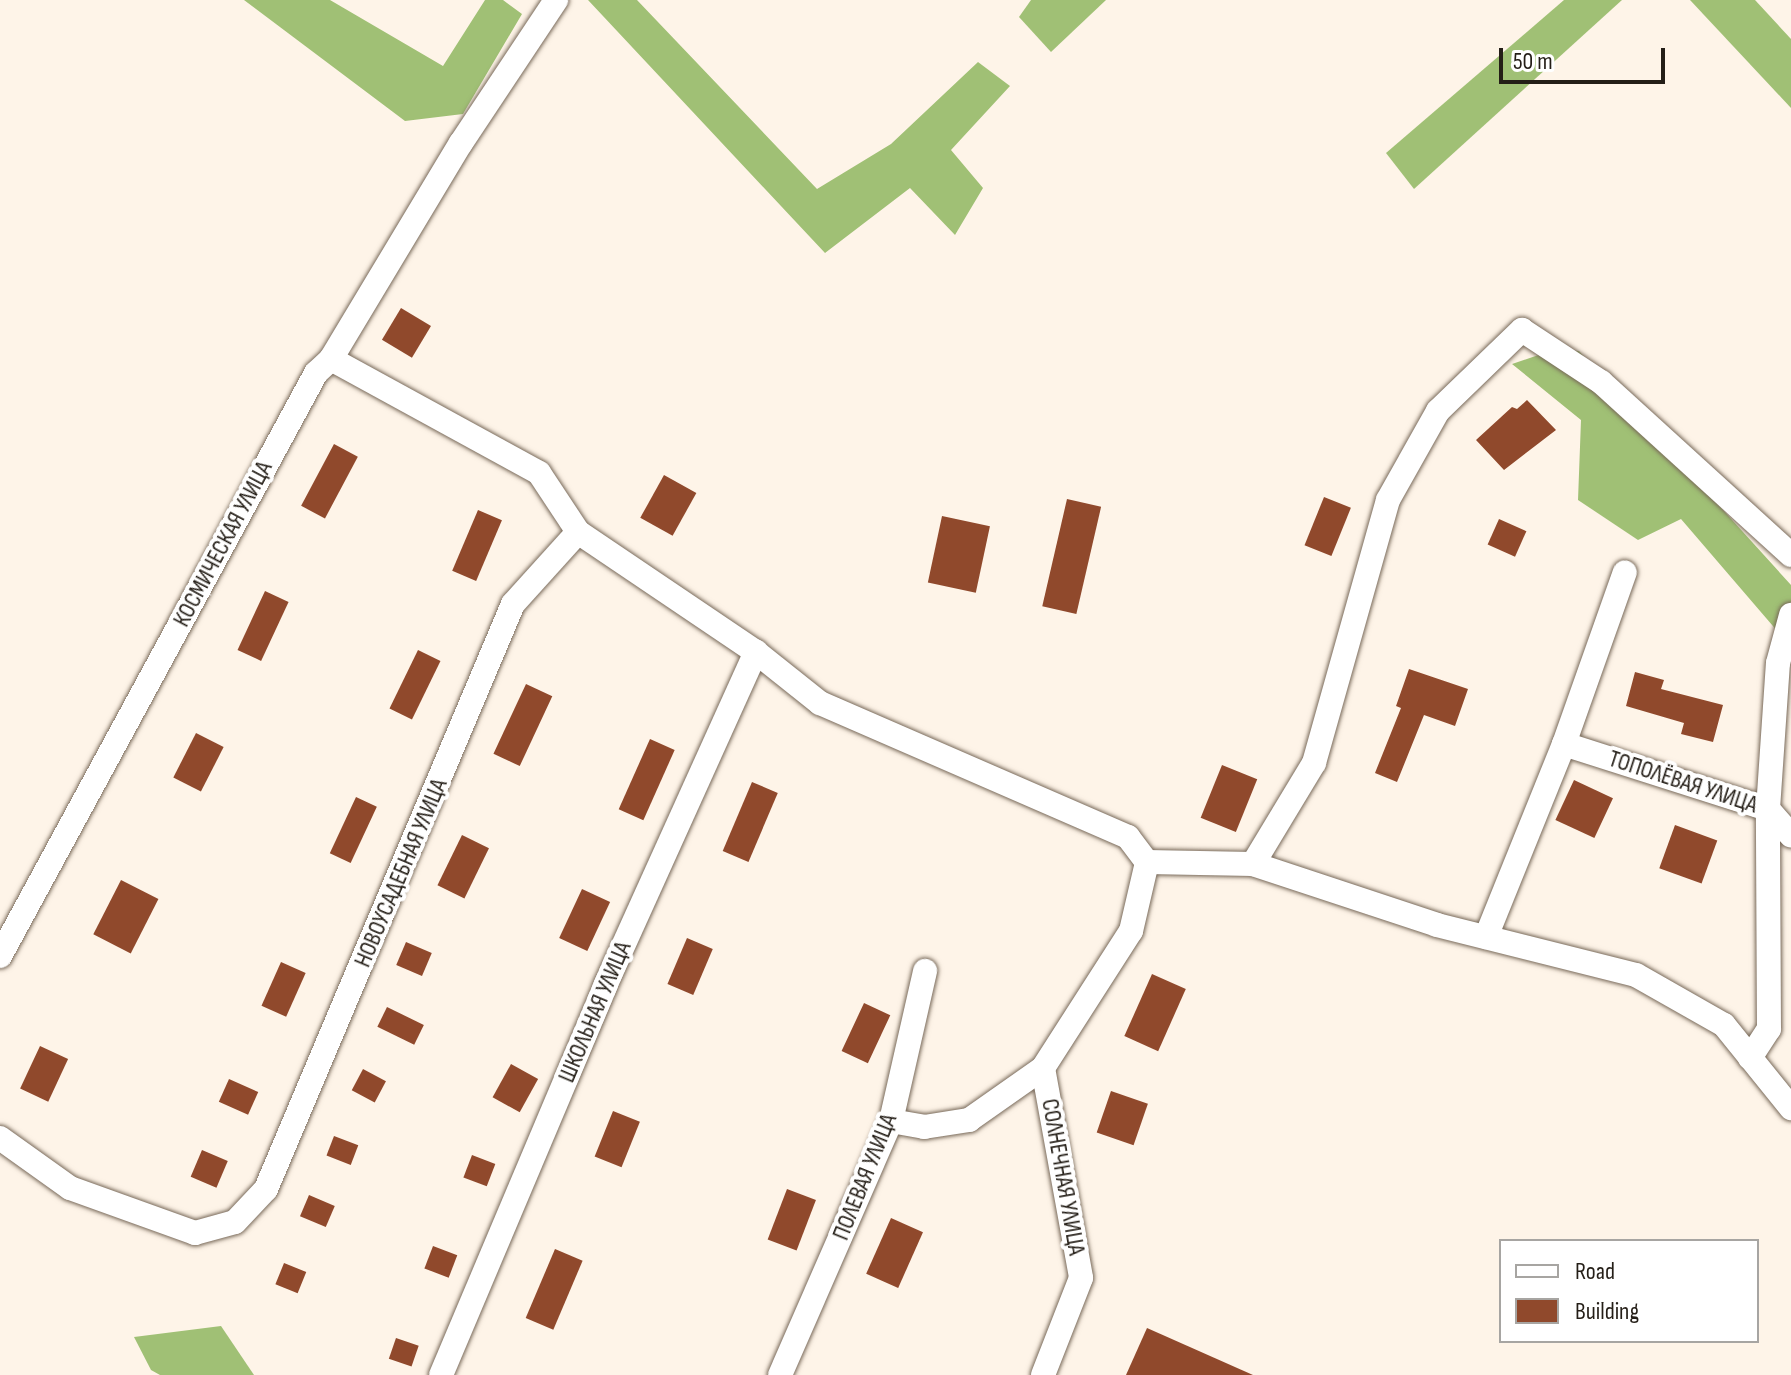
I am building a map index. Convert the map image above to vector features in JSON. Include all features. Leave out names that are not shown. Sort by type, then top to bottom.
[{"type":"street","name":"КОСМИЧЕСКАЯ УЛИЦА","points":[[0,956],[316,373],[331,359],[461,143],[556,0]]},
{"type":"street","points":[[1253,864],[1314,763],[1388,500],[1438,411],[1522,330],[1601,382],[1791,555]]},
{"type":"street","points":[[331,359],[539,473],[578,532],[756,652],[820,703],[1128,837],[1147,862]]},
{"type":"street","name":"НОВОУСАДЕБНАЯ УЛИЦА","points":[[0,1138],[70,1188],[195,1233],[235,1222],[266,1189],[513,604],[578,532]]},
{"type":"street","points":[[1486,937],[1564,744],[1625,572]]},
{"type":"street","points":[[1750,1058],[1769,1029],[1768,809],[1778,663],[1791,615]]},
{"type":"street","name":"ШКОЛЬНАЯ УЛИЦА","points":[[441,1375],[605,986],[756,652]]},
{"type":"street","name":"ТОПОЛЁВАЯ УЛИЦА","points":[[1564,744],[1768,809],[1791,835]]},
{"type":"street","points":[[1147,862],[1253,864],[1486,937],[1636,975],[1724,1025],[1791,1108]]},
{"type":"street","points":[[891,1121],[924,1127],[969,1120],[1043,1068],[1131,931],[1147,862]]},
{"type":"street","name":"ПОЛЕВАЯ УЛИЦА","points":[[780,1375],[891,1121],[925,971]]},
{"type":"street","name":"СОЛНЕЧНАЯ УЛИЦА","points":[[1043,1068],[1081,1278],[1043,1375]]},
{"type":"green space","points":[[244,0],[330,0],[443,66],[485,0],[503,0],[522,14],[463,114],[405,121]]},
{"type":"green space","points":[[588,0],[637,0],[817,189],[891,144],[978,62],[1010,86],[951,150],[983,188],[955,235],[910,188],[825,253]]},
{"type":"green space","points":[[1031,0],[1106,0],[1051,52],[1019,17]]},
{"type":"green space","points":[[1564,0],[1622,0],[1414,189],[1386,153]]},
{"type":"green space","points":[[1690,0],[1755,0],[1791,39],[1791,108]]},
{"type":"green space","points":[[1556,349],[1579,351],[1791,585],[1791,647],[1681,519],[1638,540],[1578,500],[1581,420],[1512,364]]},
{"type":"green space","points":[[221,1326],[254,1375],[160,1375],[151,1370],[134,1337]]},
{"type":"building","points":[[401,308],[431,326],[412,358],[382,340]]},
{"type":"building","points":[[1527,400],[1556,430],[1504,470],[1476,440],[1512,407],[1517,409]]},
{"type":"building","points":[[334,444],[358,457],[325,518],[301,506]]},
{"type":"building","points":[[664,475],[696,493],[673,536],[640,518]]},
{"type":"building","points":[[1324,497],[1351,508],[1331,556],[1305,545]]},
{"type":"building","points":[[1067,499],[1101,507],[1076,614],[1042,606]]},
{"type":"building","points":[[478,510],[502,520],[476,581],[452,571]]},
{"type":"building","points":[[942,516],[990,526],[976,593],[928,583]]},
{"type":"building","points":[[1499,519],[1526,531],[1515,557],[1488,545]]},
{"type":"building","points":[[265,591],[289,602],[261,661],[238,650]]},
{"type":"building","points":[[418,650],[440,661],[412,719],[390,708]]},
{"type":"building","points":[[1409,669],[1468,689],[1455,726],[1424,715],[1397,782],[1375,773],[1401,708],[1396,706]]},
{"type":"building","points":[[1635,672],[1664,680],[1661,689],[1723,705],[1713,742],[1681,734],[1684,723],[1626,706]]},
{"type":"building","points":[[526,684],[552,696],[520,766],[493,754]]},
{"type":"building","points":[[196,733],[224,747],[201,792],[173,778]]},
{"type":"building","points":[[650,739],[675,750],[643,820],[619,809]]},
{"type":"building","points":[[1222,765],[1257,779],[1236,832],[1201,818]]},
{"type":"building","points":[[1574,780],[1613,798],[1594,838],[1555,820]]},
{"type":"building","points":[[752,782],[778,793],[748,862],[723,851]]},
{"type":"building","points":[[356,797],[377,807],[351,863],[330,853]]},
{"type":"building","points":[[1675,825],[1717,840],[1702,884],[1659,868]]},
{"type":"building","points":[[462,835],[489,848],[464,898],[437,885]]},
{"type":"building","points":[[121,880],[158,899],[131,953],[93,934]]},
{"type":"building","points":[[582,889],[610,902],[587,951],[559,938]]},
{"type":"building","points":[[687,938],[713,949],[693,995],[667,984]]},
{"type":"building","points":[[406,942],[432,953],[422,976],[396,965]]},
{"type":"building","points":[[281,962],[306,973],[286,1017],[261,1006]]},
{"type":"building","points":[[1152,974],[1186,989],[1158,1051],[1124,1036]]},
{"type":"building","points":[[864,1003],[890,1015],[868,1063],[842,1051]]},
{"type":"building","points":[[387,1007],[424,1025],[414,1045],[377,1027]]},
{"type":"building","points":[[40,1046],[68,1059],[48,1102],[20,1089]]},
{"type":"building","points":[[511,1064],[538,1079],[520,1112],[493,1097]]},
{"type":"building","points":[[363,1069],[386,1081],[375,1102],[352,1090]]},
{"type":"building","points":[[229,1079],[258,1092],[248,1115],[219,1102]]},
{"type":"building","points":[[1111,1091],[1148,1104],[1134,1145],[1097,1133]]},
{"type":"building","points":[[613,1111],[640,1122],[622,1167],[595,1156]]},
{"type":"building","points":[[334,1136],[358,1145],[351,1165],[326,1156]]},
{"type":"building","points":[[202,1150],[228,1161],[216,1188],[191,1177]]},
{"type":"building","points":[[472,1155],[495,1164],[487,1186],[463,1177]]},
{"type":"building","points":[[787,1189],[816,1200],[797,1251],[768,1239]]},
{"type":"building","points":[[309,1195],[335,1206],[326,1227],[300,1216]]},
{"type":"building","points":[[891,1218],[923,1232],[898,1288],[866,1274]]},
{"type":"building","points":[[433,1246],[457,1255],[449,1278],[424,1268]]},
{"type":"building","points":[[555,1249],[583,1261],[553,1330],[526,1318]]},
{"type":"building","points":[[284,1263],[306,1272],[298,1293],[275,1284]]},
{"type":"building","points":[[1147,1328],[1253,1375],[1126,1375]]},
{"type":"building","points":[[396,1338],[419,1346],[412,1367],[389,1359]]}]
